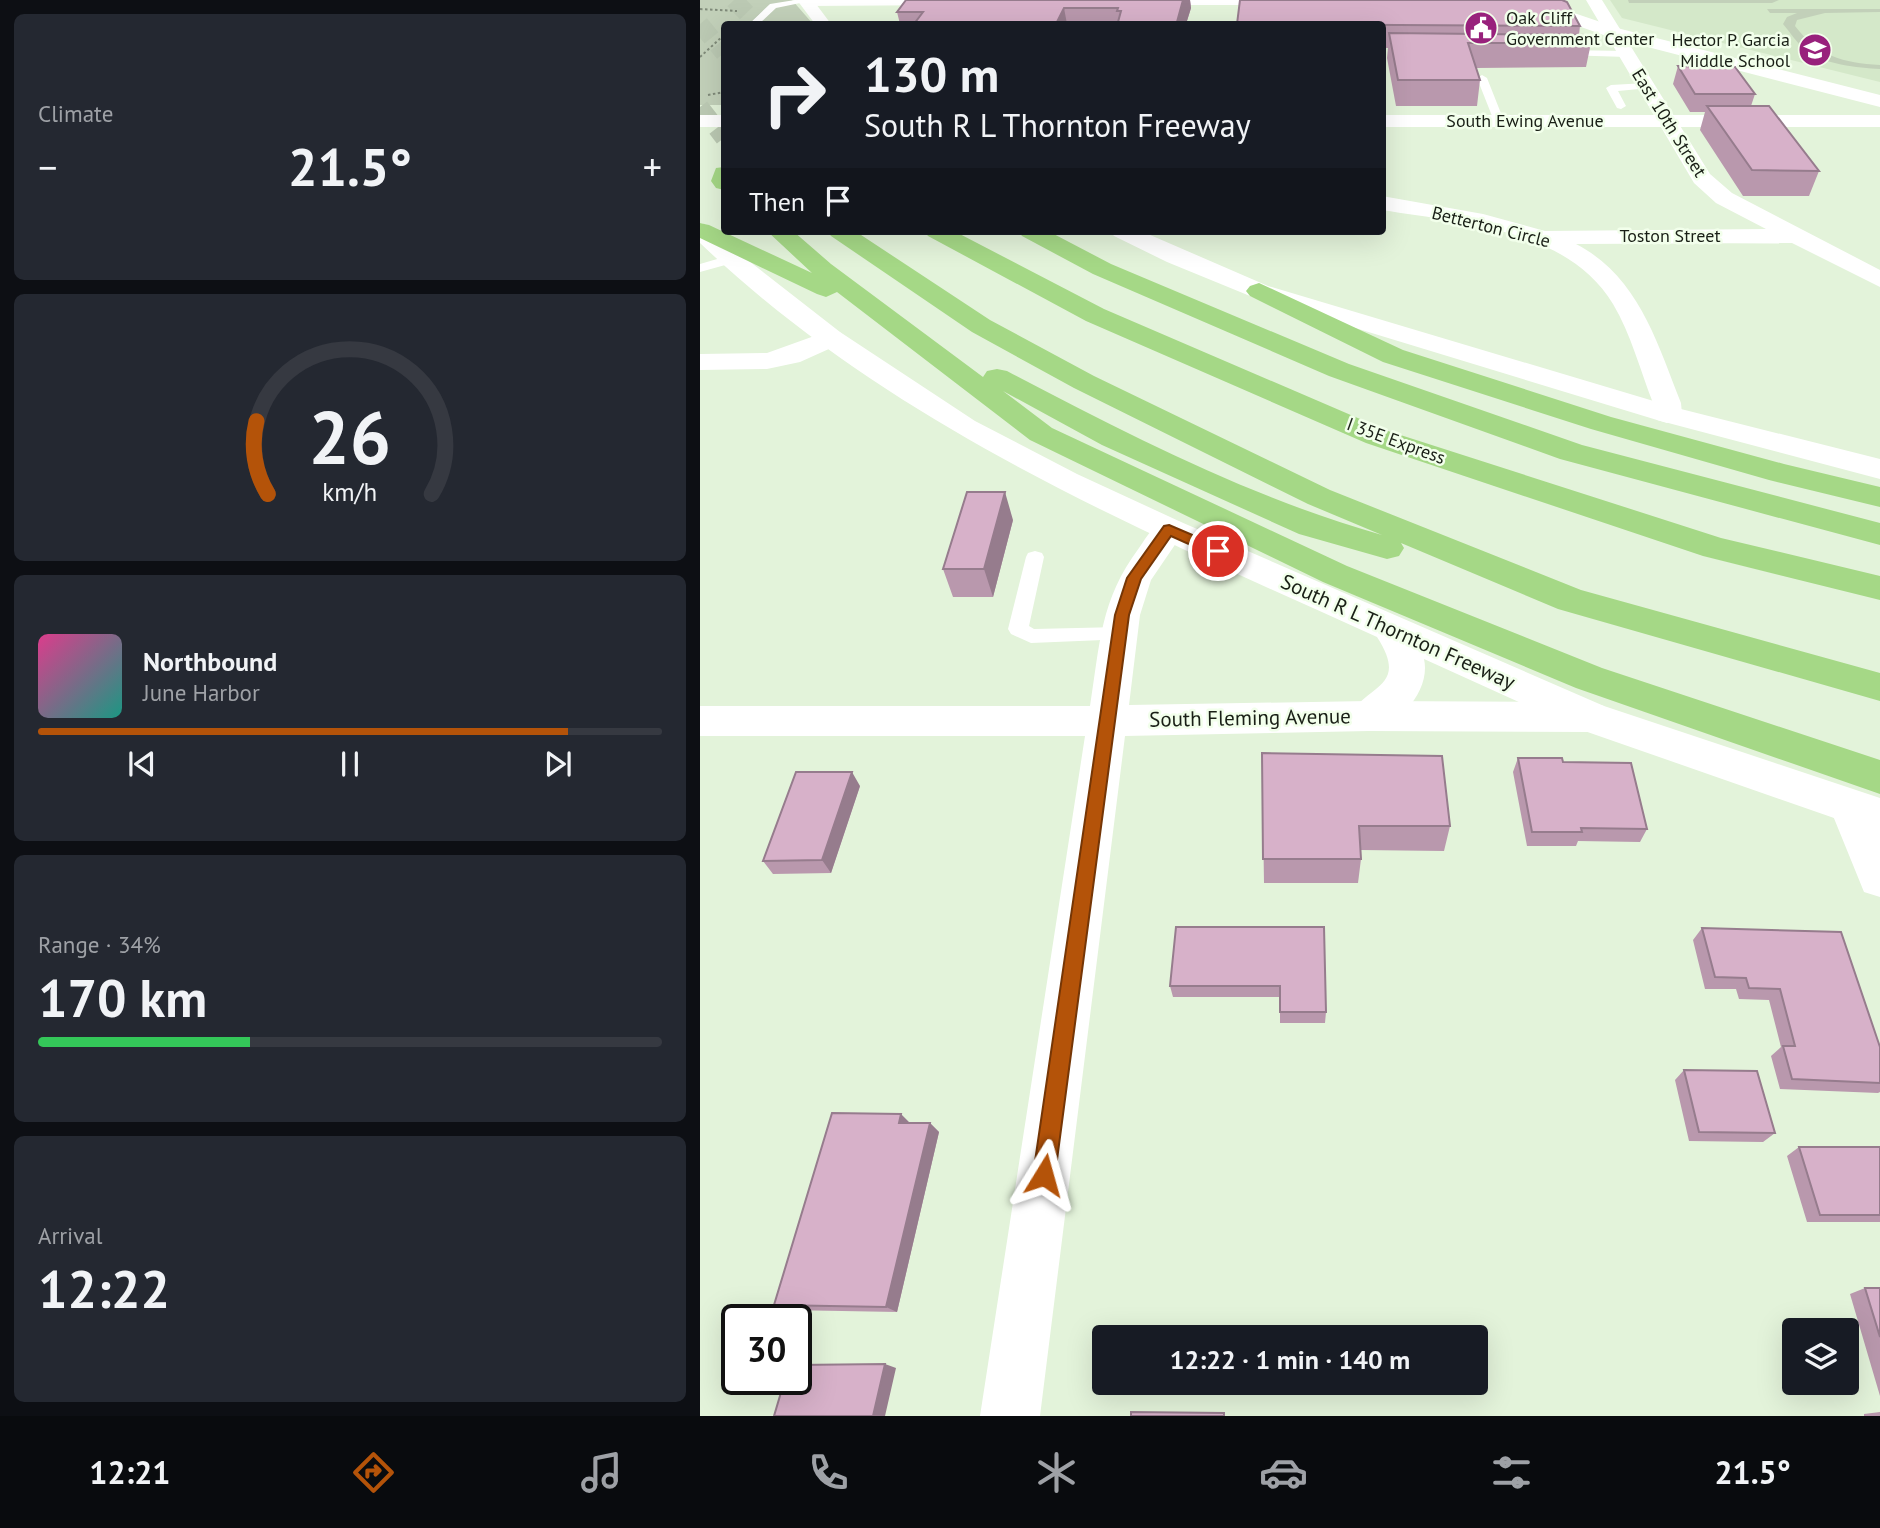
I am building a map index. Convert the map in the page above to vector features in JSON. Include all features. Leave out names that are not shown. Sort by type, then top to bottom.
[{"type":"highway","points":[[700,230],[826,289],[1113,439],[1311,526],[1880,687]]},
{"type":"highway","points":[[784,235],[822,269],[1041,434],[1335,574],[1590,678],[1880,777]]},
{"type":"highway","points":[[845,235],[981,326],[1084,382],[1319,497],[1570,600]]},
{"type":"highway","name":"I 35E Express","points":[[944,235],[1095,315],[1377,437],[1715,548],[1880,588]]},
{"type":"highway","points":[[1038,235],[1102,268],[1339,370],[1558,448],[1880,534]]},
{"type":"highway","points":[[1259,291],[1393,356],[1601,423],[1780,473],[1880,497]]},
{"type":"street","points":[[806,0],[923,4],[981,0]]},
{"type":"street","points":[[806,0],[818,21]]},
{"type":"street","points":[[1118,0],[1213,5],[1307,0]]},
{"type":"street","points":[[1520,0],[1880,101]]},
{"type":"street","points":[[1545,0],[1611,27]]},
{"type":"street","name":"East 10th Street","points":[[1594,0],[1702,178],[1711,188],[1724,198],[1880,280]]},
{"type":"street","points":[[1808,79],[1880,91]]},
{"type":"street","points":[[700,121],[721,121]]},
{"type":"street","name":"South Ewing Avenue","points":[[1386,121],[1880,121]]},
{"type":"street","name":"Betterton Circle","points":[[1386,204],[1483,222],[1542,237],[1571,248],[1610,280],[1626,303],[1667,404],[1667,414]]},
{"type":"street","name":"South R L Thornton Freeway","points":[[700,230],[731,259],[831,338],[965,427],[1066,481],[1169,530],[1590,717],[1865,811]]},
{"type":"street","points":[[1130,235],[1259,291],[1667,414],[1880,469]]},
{"type":"street","name":"Toston Street","points":[[1542,237],[1798,236]]},
{"type":"street","points":[[700,362],[767,361],[790,356],[831,338]]},
{"type":"street","points":[[1010,1416],[1122,615],[1135,578],[1169,530]]},
{"type":"street","points":[[1369,716],[1390,704],[1399,694],[1406,677],[1404,647],[1389,627]]},
{"type":"street","name":"South Fleming Avenue","points":[[700,721],[1590,717]]},
{"type":"street","points":[[1865,811],[1880,878]]},
{"type":"lane","points":[[757,21],[773,6],[806,0]]},
{"type":"lane","points":[[1555,52],[1627,54]]},
{"type":"lane","points":[[1482,78],[1499,121]]},
{"type":"lane","points":[[1621,106],[1611,88],[1646,86]]},
{"type":"lane","points":[[700,268],[731,259]]},
{"type":"lane","points":[[1035,557],[1018,629],[1031,636],[1120,635]]},
{"type":"path","points":[[700,9],[732,12],[744,8]]},
{"type":"path","points":[[700,57],[721,38]]},
{"type":"path","points":[[700,48],[705,53]]},
{"type":"shaded area","points":[[700,0],[792,0],[810,21],[721,21],[721,105],[700,105]]},
{"type":"shaded area","name":"Hector P. Garcia Middle School","points":[[1610,0],[1880,0],[1880,82],[1622,18]]},
{"type":"shaded area","points":[[1628,0],[1779,0],[1772,3],[1629,3]]},
{"type":"shaded area","points":[[1767,9],[1880,9],[1880,12],[1825,13],[1797,20],[1795,26],[1822,51],[1843,60],[1880,65],[1880,69],[1841,64],[1812,55],[1783,24],[1787,17],[1797,13],[1770,13]]},
{"type":"building","points":[[906,0],[1183,0],[1177,21],[1118,21],[1121,11],[1117,11],[1118,8],[1064,8],[1058,21],[916,21],[923,12],[897,12]]},
{"type":"building","points":[[1240,0],[1562,0],[1567,2],[1580,26],[1386,25],[1386,21],[1237,21]]},
{"type":"building","points":[[1389,33],[1587,35],[1591,43],[1468,43],[1480,80],[1398,80]]},
{"type":"building","points":[[1678,66],[1735,67],[1755,94],[1695,94]]},
{"type":"building","points":[[1707,106],[1769,106],[1819,171],[1752,170]]},
{"type":"building","points":[[967,492],[1005,492],[984,569],[943,569]]},
{"type":"building","points":[[1262,753],[1442,756],[1450,826],[1359,826],[1361,859],[1263,859]]},
{"type":"building","points":[[1518,758],[1631,763],[1647,829],[1581,828],[1582,832],[1532,832]]},
{"type":"building","points":[[796,772],[852,772],[822,860],[763,861]]},
{"type":"building","points":[[1176,927],[1324,927],[1326,1012],[1280,1012],[1280,986],[1170,986]]},
{"type":"building","points":[[1702,928],[1841,932],[1880,1047],[1880,1083],[1792,1079],[1783,1046],[1795,1046],[1780,989],[1749,988],[1746,978],[1715,977]]},
{"type":"building","points":[[1684,1070],[1757,1071],[1775,1133],[1699,1132]]},
{"type":"building","points":[[832,1113],[901,1114],[899,1123],[930,1123],[886,1307],[774,1304]]},
{"type":"building","points":[[1799,1147],[1880,1147],[1880,1215],[1820,1215]]},
{"type":"building","points":[[1865,1288],[1880,1288],[1880,1337]]},
{"type":"building","points":[[885,1364],[873,1416],[774,1416],[780,1395],[812,1395],[812,1365]]},
{"type":"building","points":[[1131,1412],[1224,1413],[1224,1416],[1131,1416]]},
{"type":"tunnel","points":[[734,0],[754,21]]},
{"type":"tunnel","points":[[700,24],[721,49]]},
{"type":"tunnel","points":[[700,107],[721,134]]},
{"type":"place","name":"Oak Cliff Government Center","points":[[1481,28]]},
{"type":"place","name":"Hector P. Garcia Middle School","points":[[1815,50]]},
{"type":"route","points":[[1044,1175],[1122,615],[1135,578],[1169,530],[1218,551]]}]
